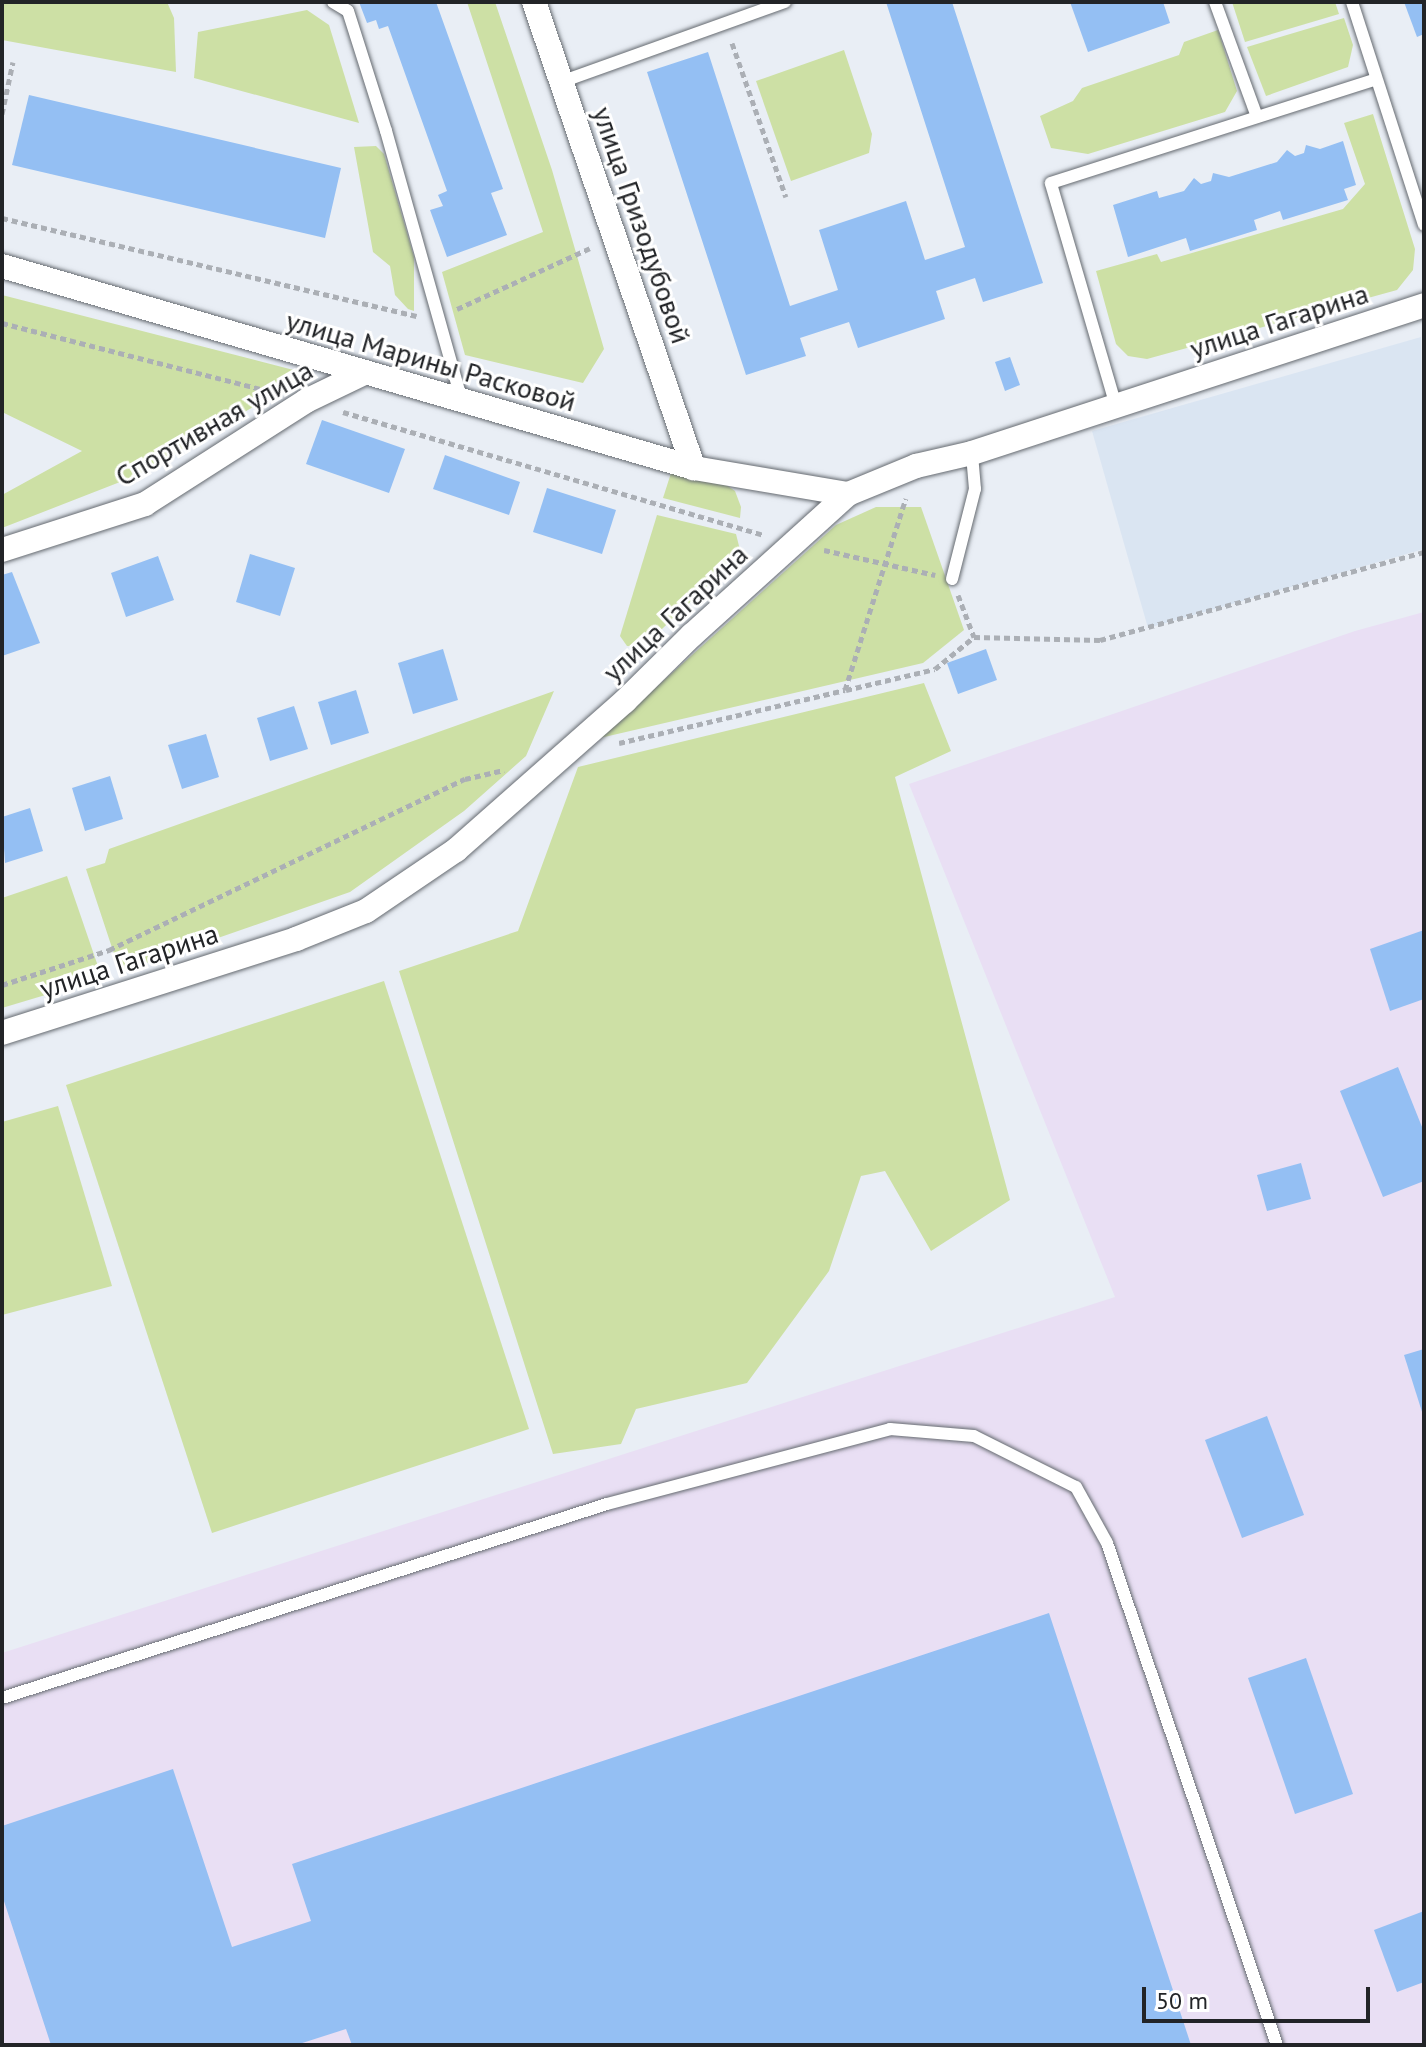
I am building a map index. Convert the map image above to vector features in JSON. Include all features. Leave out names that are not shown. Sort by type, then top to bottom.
[{"type":"street","name":"улица Гризодубовой","points":[[534,2],[694,468]]},
{"type":"street","name":"улица Марины Расковой","points":[[2,266],[694,468],[848,494]]},
{"type":"street","name":"улица Гагарина","points":[[2,1033],[296,939],[366,911],[456,850],[625,701],[848,494],[916,466],[972,453],[1424,305]]},
{"type":"street","name":"Спортивная улица","points":[[2,550],[145,504],[306,401],[364,373]]},
{"type":"lane","points":[[333,2],[348,11],[386,131],[462,401]]},
{"type":"lane","points":[[561,82],[785,2]]},
{"type":"lane","points":[[1215,2],[1257,117]]},
{"type":"lane","points":[[1352,2],[1424,225]]},
{"type":"lane","points":[[1116,406],[1051,183],[1376,79]]},
{"type":"lane","points":[[952,579],[975,489],[972,453]]},
{"type":"lane","points":[[2,1698],[621,1500],[890,1429],[974,1436],[1076,1487],[1107,1543],[1277,2045]]},
{"type":"path","points":[[725,24],[786,197]]},
{"type":"path","points":[[2,114],[13,62]]},
{"type":"path","points":[[2,218],[162,253],[403,314],[439,318],[615,237]]},
{"type":"path","points":[[2,323],[306,401],[794,544],[952,579],[974,637]]},
{"type":"path","points":[[845,690],[935,669],[974,637],[1100,640],[1424,552]]},
{"type":"shaded area","points":[[1421,337],[1424,549],[1148,628],[1092,431]]},
{"type":"shaded area","points":[[1424,612],[1424,2045],[2,2045],[2,1653],[1115,1297],[909,784],[1355,631]]},
{"type":"green space","points":[[2,2],[167,2],[174,18],[176,72],[2,40]]},
{"type":"green space","points":[[467,2],[495,2],[552,170],[604,349],[583,383],[465,355],[442,272],[543,232]]},
{"type":"green space","points":[[1232,2],[1335,2],[1339,14],[1245,42]]},
{"type":"green space","points":[[307,10],[329,25],[359,123],[194,78],[198,32]]},
{"type":"green space","points":[[1344,18],[1353,45],[1348,67],[1266,96],[1247,47]]},
{"type":"green space","points":[[1218,30],[1237,91],[1225,112],[1088,154],[1051,148],[1040,116],[1073,101],[1082,88],[1179,55],[1184,42]]},
{"type":"green space","points":[[844,50],[872,134],[869,153],[791,181],[756,81]]},
{"type":"green space","points":[[1373,114],[1415,249],[1413,270],[1397,290],[1147,359],[1128,356],[1116,344],[1096,271],[1157,254],[1161,262],[1343,209],[1365,184],[1344,123]]},
{"type":"green space","points":[[376,146],[384,154],[414,257],[414,311],[395,295],[390,266],[373,252],[354,147]]},
{"type":"green space","points":[[2,295],[309,374],[138,475],[2,528],[2,495],[82,451],[2,412]]},
{"type":"green space","points":[[672,470],[719,480],[735,491],[741,507],[740,518],[663,498]]},
{"type":"green space","points":[[876,507],[921,507],[964,630],[923,663],[600,738],[836,525]]},
{"type":"green space","points":[[657,515],[736,534],[741,554],[643,647],[627,646],[620,636]]},
{"type":"green space","points":[[924,683],[951,751],[895,777],[1010,1200],[931,1251],[885,1171],[861,1176],[829,1271],[747,1383],[636,1409],[621,1444],[553,1454],[399,971],[518,931],[578,767]]},
{"type":"green space","points":[[554,691],[526,756],[464,811],[350,892],[120,972],[86,869],[105,863],[109,849]]},
{"type":"green space","points":[[67,876],[102,978],[2,1008],[2,898]]},
{"type":"green space","points":[[384,981],[529,1429],[212,1533],[66,1085]]},
{"type":"green space","points":[[58,1106],[112,1286],[2,1315],[2,1122]]},
{"type":"building","points":[[359,2],[436,2],[503,189],[491,193],[507,235],[447,257],[430,210],[443,206],[438,195],[447,191],[388,26],[379,29],[376,20],[367,23]]},
{"type":"building","points":[[886,2],[952,2],[1043,283],[983,302],[975,278],[936,291],[945,319],[858,348],[849,322],[800,338],[806,356],[746,375],[647,72],[708,52],[790,306],[838,290],[819,230],[906,201],[925,260],[965,247]]},
{"type":"building","points":[[1070,2],[1163,2],[1170,23],[1088,52]]},
{"type":"building","points":[[1404,2],[1424,2],[1424,34],[1417,37]]},
{"type":"building","points":[[29,95],[341,168],[325,238],[12,165]]},
{"type":"building","points":[[1343,141],[1356,185],[1344,189],[1348,200],[1283,220],[1280,211],[1254,220],[1257,230],[1190,251],[1186,238],[1128,257],[1113,205],[1157,191],[1159,198],[1184,191],[1194,178],[1201,184],[1211,181],[1213,173],[1229,177],[1277,162],[1287,150],[1295,156],[1304,153],[1306,145],[1320,149]]},
{"type":"building","points":[[1010,357],[1020,385],[1005,391],[995,362]]},
{"type":"building","points":[[322,420],[405,449],[389,493],[306,464]]},
{"type":"building","points":[[445,455],[520,482],[509,515],[433,489]]},
{"type":"building","points":[[547,488],[616,510],[602,554],[533,532]]},
{"type":"building","points":[[250,554],[295,568],[280,616],[236,602]]},
{"type":"building","points":[[158,556],[174,600],[126,617],[111,573]]},
{"type":"building","points":[[12,572],[40,643],[2,656],[2,575]]},
{"type":"building","points":[[443,649],[458,700],[413,714],[398,663]]},
{"type":"building","points":[[986,649],[997,680],[958,694],[947,663]]},
{"type":"building","points":[[356,690],[369,733],[331,745],[318,702]]},
{"type":"building","points":[[294,706],[308,749],[270,761],[257,718]]},
{"type":"building","points":[[206,734],[219,777],[182,789],[168,745]]},
{"type":"building","points":[[110,776],[123,819],[85,831],[72,788]]},
{"type":"building","points":[[30,808],[43,851],[5,863],[2,817]]},
{"type":"building","points":[[1424,930],[1424,999],[1390,1011],[1370,949]]},
{"type":"building","points":[[1398,1067],[1424,1132],[1424,1181],[1383,1197],[1340,1091]]},
{"type":"building","points":[[1301,1163],[1311,1199],[1267,1211],[1257,1175]]},
{"type":"building","points":[[1424,1349],[1424,1415],[1423,1415],[1404,1355]]},
{"type":"building","points":[[1267,1416],[1304,1515],[1242,1538],[1205,1440]]},
{"type":"building","points":[[1049,1613],[1191,2045],[352,2045],[346,2029],[296,2045],[51,2045],[2,1895],[2,1826],[173,1769],[232,1947],[311,1921],[292,1864]]},
{"type":"building","points":[[1306,1658],[1353,1794],[1295,1814],[1248,1678]]},
{"type":"building","points":[[1424,1911],[1424,1982],[1397,1992],[1374,1930]]}]
